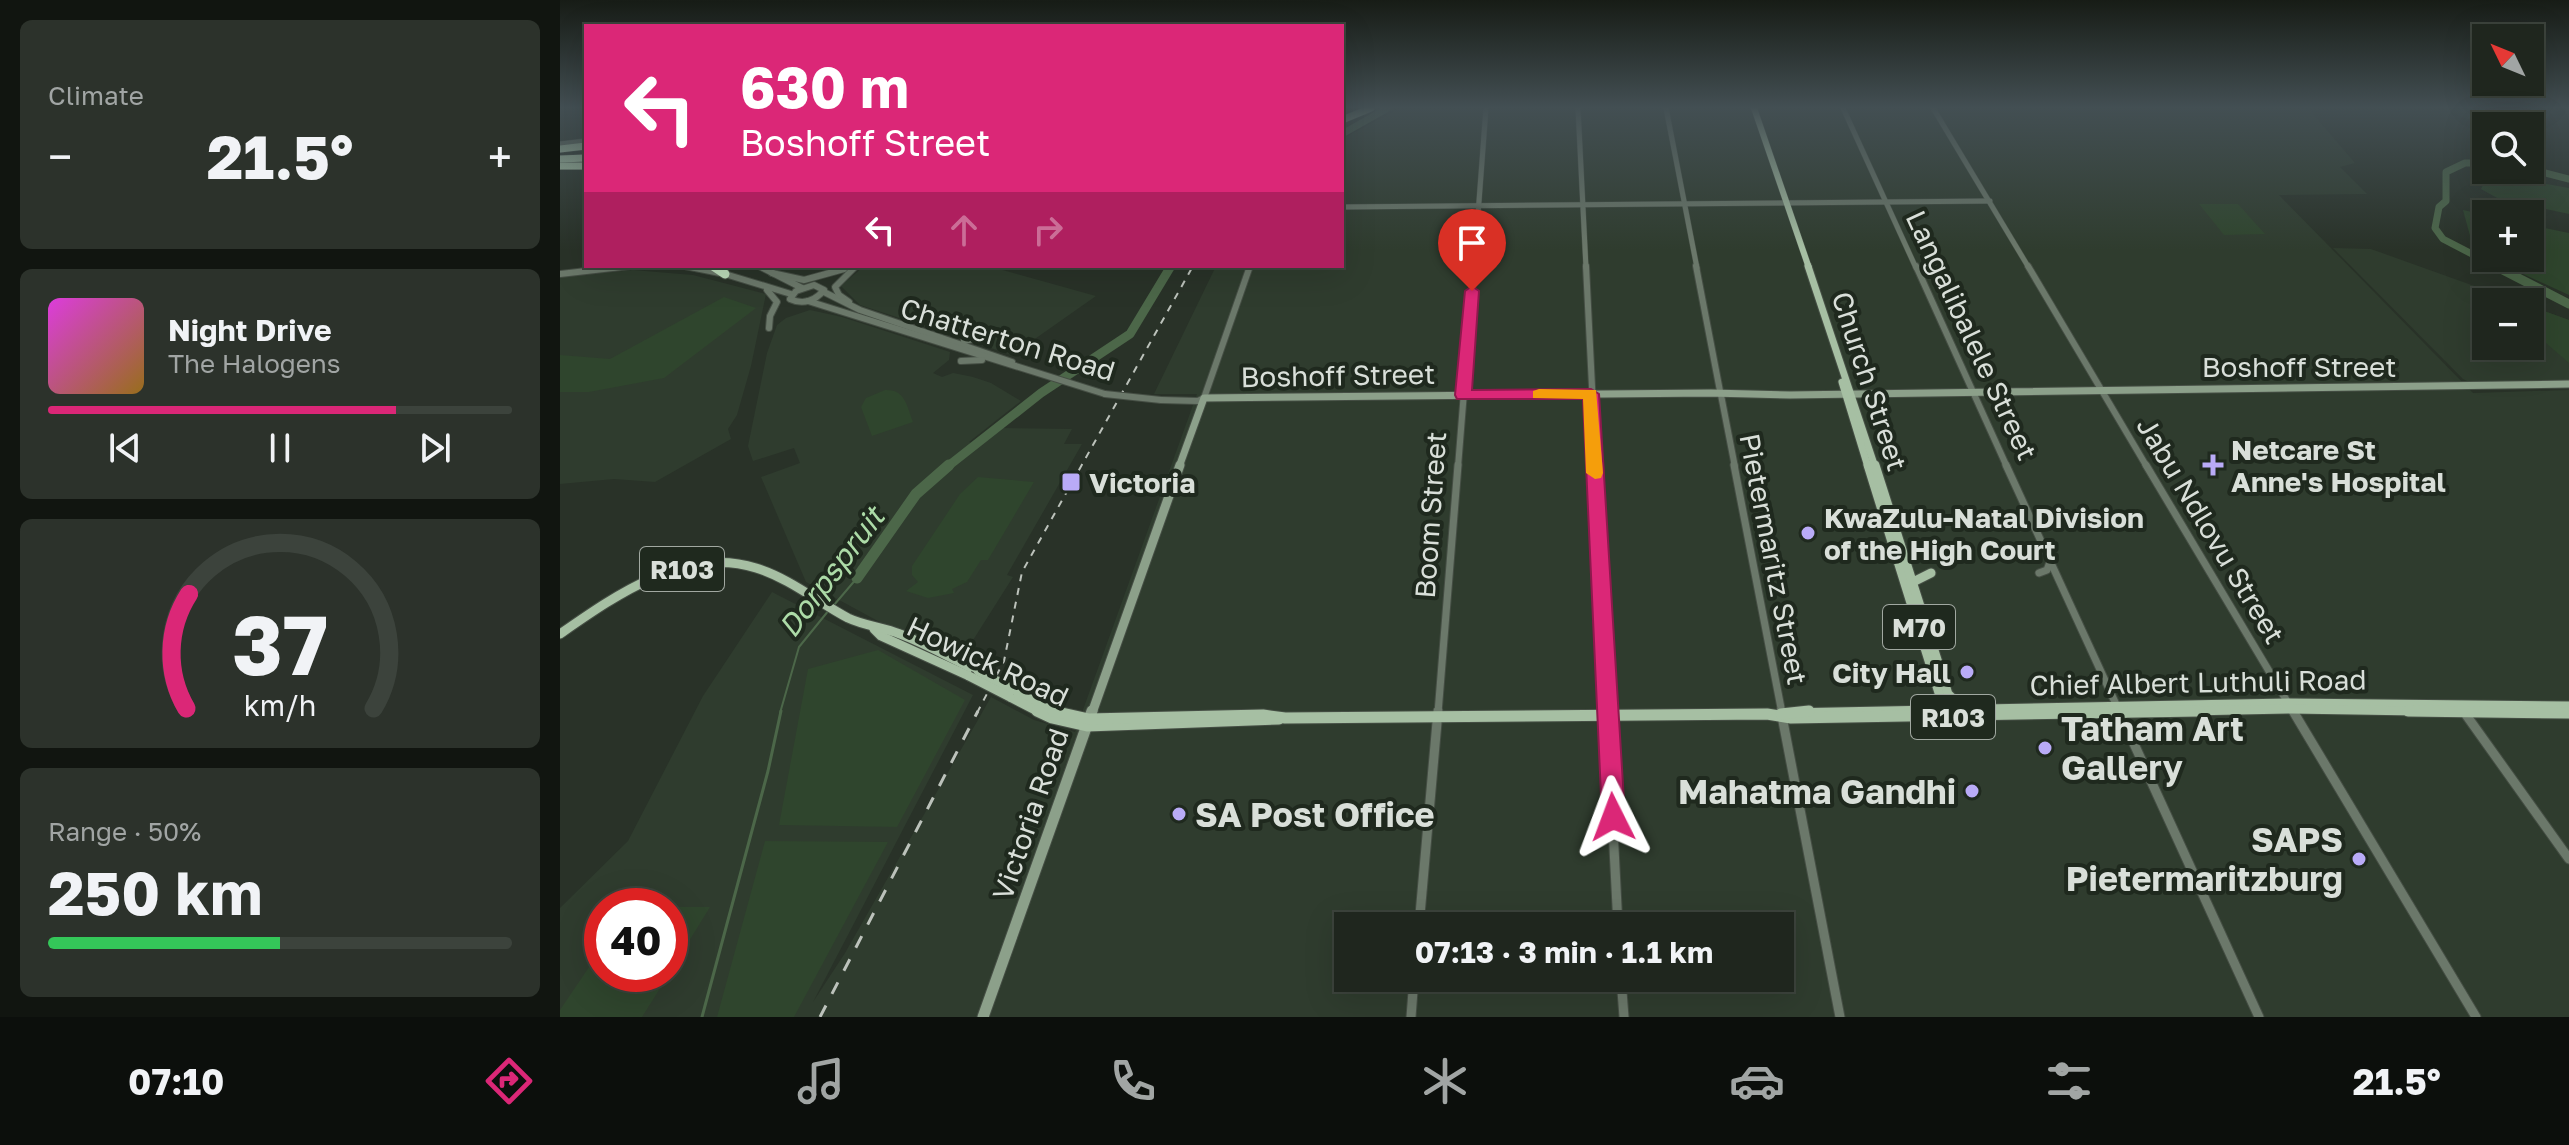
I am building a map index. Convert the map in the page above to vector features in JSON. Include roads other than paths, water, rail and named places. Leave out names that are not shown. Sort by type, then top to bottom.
[{"type":"highway","points":[[560,163],[584,162]]},
{"type":"highway","points":[[715,268],[725,274]]},
{"type":"main road","name":"Church Street","points":[[1770,155],[1948,694],[1963,709]]},
{"type":"main road","name":"Boshoff Street","points":[[1200,398],[2569,384]]},
{"type":"main road","name":"Church Street","points":[[1849,391],[1944,709]]},
{"type":"main road","name":"Victoria Road","points":[[983,1017],[1200,398]]},
{"type":"main road","name":"Howick Road","points":[[560,634],[624,592],[661,575],[702,565],[746,565],[768,573],[873,628],[881,636],[974,674],[1052,718],[1088,722]]},
{"type":"main road","points":[[1911,583],[1931,573]]},
{"type":"main road","name":"Chief Albert Luthuli Road","points":[[1088,722],[1607,717],[1944,709],[2569,706]]},
{"type":"main road","name":"Chief Albert Luthuli Road","points":[[2460,707],[2569,713]]},
{"type":"main road","name":"Chief Albert Luthuli Road","points":[[1781,714],[1791,718],[2117,708]]},
{"type":"street","name":"Boom Street","points":[[1420,912],[1482,155]]},
{"type":"street","points":[[1580,155],[1617,912]]},
{"type":"street","name":"Pietermaritz Street","points":[[1676,155],[1718,393],[1840,1017]]},
{"type":"street","name":"Langalibalele Street","points":[[1865,155],[2259,1017]]},
{"type":"street","name":"Jabu Ndlovu Street","points":[[1962,155],[2476,1017]]},
{"type":"street","points":[[1344,207],[1990,201]]},
{"type":"street","points":[[560,272],[586,268]]},
{"type":"street","points":[[560,272],[610,268]]},
{"type":"street","points":[[697,268],[791,294],[849,268]]},
{"type":"street","points":[[762,268],[802,288]]},
{"type":"street","points":[[772,273],[804,280],[847,268]]},
{"type":"street","points":[[808,301],[850,268]]},
{"type":"street","points":[[850,268],[835,287],[839,295],[860,310]]},
{"type":"street","name":"Victoria Road","points":[[1200,398],[1249,268]]},
{"type":"street","points":[[758,285],[777,298],[768,322],[769,328]]},
{"type":"street","name":"Chatterton Road","points":[[814,285],[860,310],[996,361],[1050,376]]},
{"type":"street","name":"Chatterton Road","points":[[791,294],[789,298],[792,302],[808,301],[835,307],[987,352],[1077,385],[1162,398],[1200,398]]},
{"type":"street","points":[[987,352],[991,334],[955,344],[960,362],[996,361]]},
{"type":"street","points":[[2039,573],[2047,570],[2050,562]]},
{"type":"street","points":[[2460,707],[2569,859]]},
{"type":"street","points":[[1411,1017],[1413,992]]},
{"type":"street","points":[[1622,992],[1624,1017]]},
{"type":"waterway","points":[[2472,163],[2446,172],[2446,201],[2439,207],[2435,228],[2443,239],[2472,254]]},
{"type":"waterway","points":[[2544,173],[2569,179]]},
{"type":"waterway","name":"Dorpspruit","points":[[947,467],[1041,393],[1130,334],[1170,268]]},
{"type":"waterway","points":[[2507,272],[2569,304]]},
{"type":"waterway","name":"Dorpspruit","points":[[857,578],[916,494],[949,465]]},
{"type":"waterway","name":"Dorpspruit","points":[[834,605],[857,578]]},
{"type":"waterway","name":"Dorpspruit","points":[[780,713],[799,647],[829,610]]},
{"type":"waterway","name":"Dorpspruit","points":[[702,1017],[768,771],[781,711]]},
{"type":"railway","points":[[977,713],[1004,661],[1022,572],[1192,268]]},
{"type":"railway","points":[[820,1017],[978,711]]},
{"type":"place","name":"Netcare St Anne's Hospital","points":[[2213,465]]},
{"type":"place","name":"Victoria","points":[[1071,482]]},
{"type":"place","name":"KwaZulu-Natal Division of the High Court","points":[[1808,533]]},
{"type":"place","name":"City Hall","points":[[1967,672]]},
{"type":"place","name":"Tatham Art Gallery","points":[[2045,748]]},
{"type":"place","name":"Mahatma Gandhi","points":[[1972,791]]},
{"type":"place","name":"SA Post Office","points":[[1179,814]]},
{"type":"place","name":"SAPS Pietermaritzburg","points":[[2359,859]]}]
